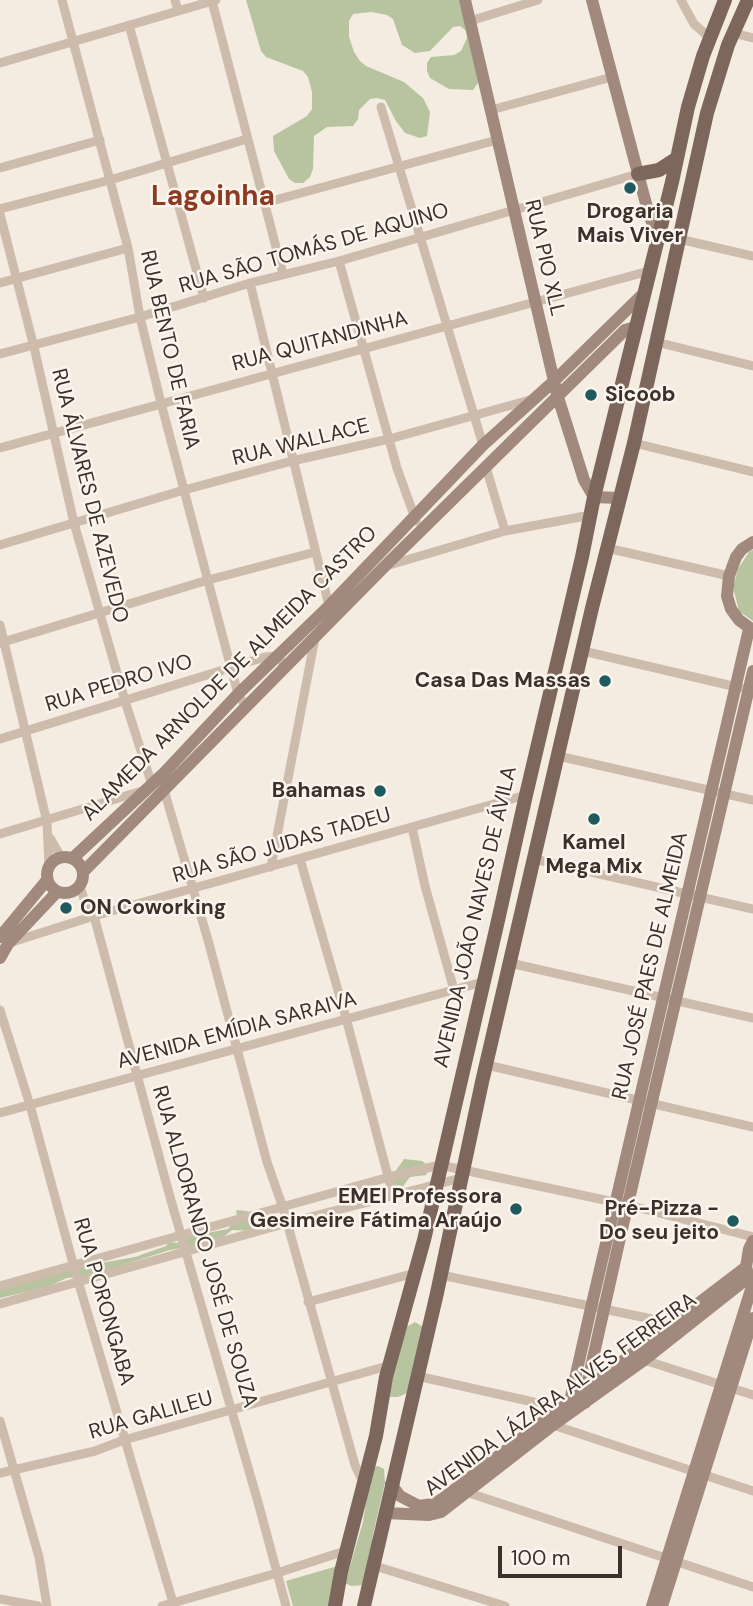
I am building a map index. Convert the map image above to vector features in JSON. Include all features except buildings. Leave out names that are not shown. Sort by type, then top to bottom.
[{"type":"main road","name":"RUA PIO XLL","points":[[465,0],[553,382],[584,480],[594,497]]},
{"type":"main road","points":[[592,0],[649,215],[658,236],[679,239]]},
{"type":"main road","name":"AVENIDA JOÃO NAVES DE ÁVILA","points":[[335,1606],[643,294],[696,77],[725,0]]},
{"type":"main road","name":"AVENIDA JOÃO NAVES DE ÁVILA","points":[[364,1606],[534,859],[618,498],[634,443],[706,113],[733,33],[748,0]]},
{"type":"main road","points":[[638,174],[659,170],[676,159]]},
{"type":"main road","name":"ALAMEDA ARNOLDE DE ALMEIDA CASTRO","points":[[67,858],[154,788],[246,707],[281,661],[329,606],[414,516],[483,445],[553,382],[643,294]]},
{"type":"main road","name":"ALAMEDA ARNOLDE DE ALMEIDA CASTRO","points":[[83,872],[238,694],[315,637],[625,330],[635,327]]},
{"type":"main road","points":[[594,497],[618,498]]},
{"type":"main road","points":[[729,576],[736,557],[753,542]]},
{"type":"main road","name":"RUA JOSÉ PAES DE ALMEIDA","points":[[729,576],[727,596],[731,608],[739,620],[751,629],[746,689]]},
{"type":"main road","name":"RUA JOSÉ PAES DE ALMEIDA","points":[[585,1403],[598,1309],[622,1204],[718,792],[753,671]]},
{"type":"main road","points":[[0,958],[4,941],[47,880],[49,866],[67,858],[78,862],[83,872],[79,892],[57,892],[4,941]]},
{"type":"main road","points":[[47,880],[57,892]]},
{"type":"main road","points":[[726,1387],[750,1277],[753,1239]]},
{"type":"main road","name":"AVENIDA LÁZARA ALVES FERREIRA","points":[[385,1513],[436,1514],[446,1509],[462,1490],[671,1323],[750,1277]]},
{"type":"main road","name":"AVENIDA LÁZARA ALVES FERREIRA","points":[[391,1485],[405,1499],[423,1506],[462,1490],[553,1425],[566,1407],[585,1403],[750,1277]]},
{"type":"main road","name":"RUA JOSÉ PAES DE ALMEIDA","points":[[566,1407],[598,1309]]},
{"type":"main road","points":[[662,1606],[672,1561],[726,1387],[753,1318]]},
{"type":"main road","points":[[652,1606],[672,1561]]},
{"type":"street","name":"RUA BENTO DE FARIA","points":[[62,0],[128,248],[140,317],[161,403],[230,668],[238,694],[246,707]]},
{"type":"street","points":[[175,0],[178,11]]},
{"type":"street","points":[[0,63],[214,0],[283,274]]},
{"type":"street","points":[[470,21],[538,0]]},
{"type":"street","points":[[681,0],[694,24],[710,38]]},
{"type":"street","points":[[129,25],[204,298]]},
{"type":"street","points":[[733,33],[753,38]]},
{"type":"street","points":[[491,110],[612,77]]},
{"type":"street","points":[[381,107],[483,445]]},
{"type":"street","points":[[0,212],[247,139]]},
{"type":"street","points":[[264,203],[497,139]]},
{"type":"street","points":[[0,168],[100,140]]},
{"type":"street","name":"RUA SÃO TOMÁS DE AQUINO","points":[[0,355],[638,174]]},
{"type":"street","name":"RUA ÁLVARES DE AZEVEDO","points":[[0,212],[74,523],[99,611],[125,701],[192,890],[267,1162],[283,1208],[355,1465],[364,1484]]},
{"type":"street","points":[[679,239],[753,256]]},
{"type":"street","points":[[0,283],[128,248]]},
{"type":"street","points":[[339,261],[419,534]]},
{"type":"street","name":"RUA QUITANDINHA","points":[[0,448],[270,372],[649,271]]},
{"type":"street","points":[[250,284],[329,606]]},
{"type":"street","points":[[656,342],[753,366]]},
{"type":"street","name":"RUA WALLACE","points":[[0,545],[184,490],[389,439],[530,400]]},
{"type":"street","points":[[634,443],[753,472]]},
{"type":"street","points":[[486,467],[505,531]]},
{"type":"street","points":[[384,567],[505,531],[591,515]]},
{"type":"street","points":[[607,548],[729,576]]},
{"type":"street","points":[[2,642],[99,611],[315,552]]},
{"type":"street","points":[[0,625],[47,822],[49,866]]},
{"type":"street","points":[[271,867],[315,637]]},
{"type":"street","points":[[583,651],[746,689]]},
{"type":"street","name":"RUA PEDRO IVO","points":[[0,739],[265,657],[281,661]]},
{"type":"street","points":[[558,756],[753,800]]},
{"type":"street","points":[[0,834],[154,788]]},
{"type":"street","name":"RUA SÃO JUDAS TADEU","points":[[4,941],[526,795]]},
{"type":"street","points":[[412,827],[454,990]]},
{"type":"street","points":[[49,836],[67,858]]},
{"type":"street","points":[[300,859],[393,1195]]},
{"type":"street","points":[[534,859],[753,909]]},
{"type":"street","name":"RUA ALDORANDO JOSÉ DE SOUZA","points":[[79,892],[94,916],[286,1606]]},
{"type":"street","points":[[510,963],[753,1018]]},
{"type":"street","name":"AVENIDA EMÍDIA SARAIVA","points":[[0,1113],[483,982]]},
{"type":"street","name":"RUA PORONGABA","points":[[0,1010],[30,1105],[78,1282],[173,1604]]},
{"type":"street","points":[[487,1065],[753,1127]]},
{"type":"street","points":[[0,1286],[440,1165],[462,1174],[622,1204],[753,1239]]},
{"type":"street","points":[[0,1304],[436,1184],[462,1174]]},
{"type":"street","points":[[231,1223],[235,1239]]},
{"type":"street","points":[[309,1302],[415,1273]]},
{"type":"street","points":[[441,1275],[671,1323]]},
{"type":"street","points":[[644,1360],[753,1395]]},
{"type":"street","name":"RUA GALILEU","points":[[0,1473],[95,1451],[124,1440],[391,1364]]},
{"type":"street","points":[[417,1376],[566,1407]]},
{"type":"street","points":[[0,1421],[44,1577],[47,1606]]},
{"type":"street","points":[[553,1425],[753,1491]]},
{"type":"street","points":[[462,1490],[753,1587]]},
{"type":"street","points":[[162,1606],[348,1550]]},
{"type":"street","points":[[375,1566],[505,1606]]},
{"type":"street","points":[[0,1599],[38,1606]]},
{"type":"green space","points":[[246,0],[459,0],[479,76],[478,83],[473,90],[449,89],[430,78],[427,71],[427,63],[431,57],[454,55],[461,51],[467,38],[466,31],[460,26],[453,27],[430,51],[415,53],[402,45],[393,19],[387,15],[371,12],[353,14],[349,21],[349,37],[354,52],[366,66],[404,82],[423,98],[430,112],[427,136],[420,138],[405,133],[385,100],[370,99],[359,110],[358,119],[353,126],[327,127],[314,136],[313,169],[310,177],[303,183],[295,183],[289,179],[274,151],[273,136],[307,116],[312,109],[312,92],[308,77],[303,71],[266,57],[261,51]]},
{"type":"green space","points":[[753,550],[753,621],[739,611],[733,587],[738,569]]},
{"type":"green space","points":[[404,1159],[422,1161],[428,1166],[427,1173],[410,1177],[401,1189],[396,1190],[392,1186],[395,1172]]},
{"type":"green space","points":[[236,1210],[247,1211],[255,1218],[270,1218],[272,1225],[255,1231],[232,1230],[216,1243],[170,1250],[88,1276],[67,1278],[47,1287],[0,1298],[0,1290],[67,1269],[135,1257],[166,1246],[169,1242],[177,1243],[185,1237],[228,1229],[233,1223],[238,1224]]},
{"type":"green space","points":[[415,1322],[425,1328],[407,1393],[391,1397],[388,1395],[406,1327]]},
{"type":"green space","points":[[378,1466],[384,1469],[385,1483],[365,1585],[351,1586],[345,1583],[363,1522],[371,1468]]},
{"type":"green space","points":[[341,1565],[332,1606],[293,1606],[286,1581]]},
{"type":"place","name":"Drogaria Mais Viver","points":[[630,188]]},
{"type":"place","name":"Sicoob","points":[[591,395]]},
{"type":"place","name":"Casa Das Massas","points":[[605,681]]},
{"type":"place","name":"Bahamas","points":[[380,791]]},
{"type":"place","name":"Kamel Mega Mix","points":[[594,819]]},
{"type":"place","name":"ON Coworking","points":[[66,908]]},
{"type":"place","name":"EMEI Professora Gesimeire Fátima Araújo","points":[[516,1209]]},
{"type":"place","name":"Pré-Pizza - Do seu jeito","points":[[733,1221]]},
{"type":"district","name":"Lagoinha","points":[[213,198]]}]
